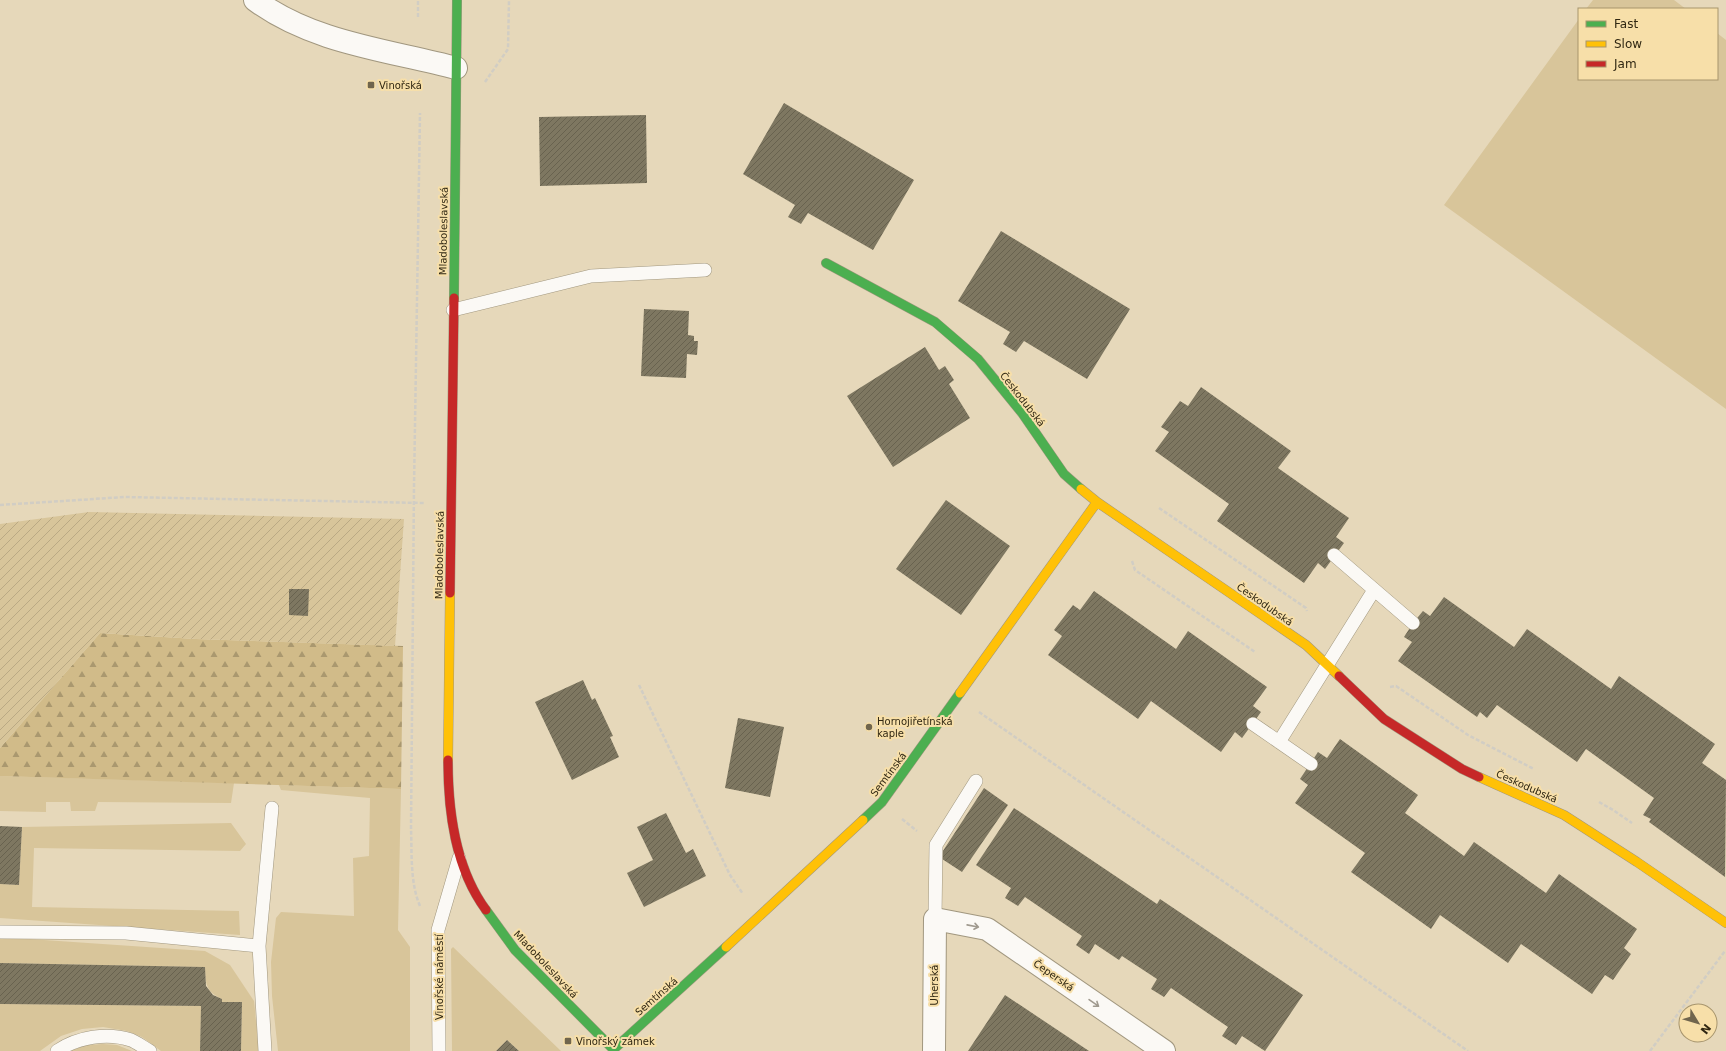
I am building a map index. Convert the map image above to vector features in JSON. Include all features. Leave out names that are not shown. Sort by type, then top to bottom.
[{"type":"street","points":[[255,0],[289,21],[332,39],[456,68]]},
{"type":"street","name":"Mladoboleslavská","points":[[457,0],[448,786],[453,828],[460,857],[474,894],[515,950],[615,1050]]},
{"type":"street","name":"Českodubská","points":[[826,263],[935,322],[978,359],[1022,412],[1064,474],[1098,502],[1306,645],[1384,719],[1462,769],[1564,815],[1637,862],[1726,923]]},
{"type":"street","name":"Semtínská","points":[[615,1050],[639,1025],[760,917],[882,802],[1098,502]]},
{"type":"street","name":"Uherská","points":[[934,1051],[935,918]]},
{"type":"street","name":"Čeperská","points":[[935,918],[987,929],[1164,1051]]},
{"type":"lane","points":[[453,310],[591,276],[705,270]]},
{"type":"lane","points":[[1334,555],[1413,623]]},
{"type":"lane","points":[[1279,742],[1374,590]]},
{"type":"lane","points":[[1253,724],[1311,764]]},
{"type":"lane","points":[[935,918],[936,845],[976,782]]},
{"type":"lane","points":[[266,1051],[259,946],[272,808]]},
{"type":"lane","name":"Vinořské náměstí","points":[[439,1051],[438,930],[460,857]]},
{"type":"lane","points":[[0,932],[126,933],[259,946]]},
{"type":"lane","points":[[57,1051],[81,1039],[106,1036],[131,1040],[150,1051]]},
{"type":"path","points":[[418,0],[418,17]]},
{"type":"path","points":[[484,82],[508,50],[509,0]]},
{"type":"path","points":[[420,113],[411,836],[417,899],[429,923],[438,930]]},
{"type":"path","points":[[0,505],[125,497],[414,502]]},
{"type":"path","points":[[1255,652],[1136,570],[1132,559],[1121,552],[1154,505],[1306,608],[1307,614]]},
{"type":"path","points":[[639,685],[730,875],[760,917]]},
{"type":"path","points":[[1385,688],[1396,686],[1468,735],[1537,770]]},
{"type":"path","points":[[957,697],[1468,1051]]},
{"type":"path","points":[[1593,799],[1614,810],[1632,824]]},
{"type":"path","points":[[882,802],[936,845]]},
{"type":"path","points":[[1650,1051],[1726,949]]},
{"type":"shaded area","points":[[1593,0],[1674,0],[1685,8],[1587,8]]},
{"type":"shaded area","points":[[1578,20],[1578,80],[1718,80],[1718,34],[1726,40],[1726,409],[1444,205]]},
{"type":"shaded area","points":[[89,512],[404,519],[395,646],[196,639],[100,633],[0,748],[0,524]]},
{"type":"shaded area","points":[[0,776],[234,783],[231,803],[98,802],[95,811],[71,811],[70,802],[46,802],[46,812],[0,811]]},
{"type":"shaded area","points":[[279,785],[401,789],[398,930],[410,947],[410,1051],[278,1051],[272,996],[271,962],[276,918],[281,912],[354,916],[353,858],[369,856],[370,798],[281,790]]},
{"type":"shaded area","points":[[231,823],[246,844],[240,851],[34,848],[32,907],[239,911],[240,935],[0,918],[0,884],[19,885],[22,827]]},
{"type":"shaded area","points":[[0,937],[205,951],[230,965],[254,1001],[259,1051],[241,1051],[242,1002],[222,1002],[222,999],[212,993],[206,982],[205,967],[0,963]]},
{"type":"shaded area","points":[[453,947],[561,1051],[519,1051],[507,1040],[496,1051],[452,1051],[451,949]]},
{"type":"shaded area","points":[[0,1004],[201,1006],[200,1051],[161,1051],[142,1037],[127,1031],[103,1027],[82,1029],[61,1036],[40,1051],[0,1051]]},
{"type":"shaded area","points":[[88,1045],[117,1045],[132,1051],[69,1051]]},
{"type":"green space","points":[[100,633],[196,639],[403,646],[401,789],[0,776],[0,748]]},
{"type":"building","points":[[784,103],[914,180],[873,250],[808,213],[801,224],[788,217],[795,205],[743,174]]},
{"type":"building","points":[[646,115],[647,183],[540,186],[539,117]]},
{"type":"building","points":[[1001,231],[1130,309],[1087,379],[1024,341],[1016,352],[1003,344],[1010,332],[958,301]]},
{"type":"building","points":[[644,309],[689,311],[688,335],[694,336],[694,341],[698,341],[697,355],[687,354],[686,378],[641,376]]},
{"type":"building","points":[[925,347],[939,370],[945,366],[954,380],[949,384],[970,418],[893,467],[847,396]]},
{"type":"building","points":[[1201,387],[1291,451],[1278,468],[1349,518],[1336,537],[1344,543],[1325,569],[1318,563],[1304,583],[1217,521],[1229,504],[1155,451],[1169,432],[1161,427],[1180,401],[1188,406]]},
{"type":"building","points":[[946,500],[1010,546],[961,615],[896,569]]},
{"type":"building","points":[[289,589],[309,589],[308,616],[289,615]]},
{"type":"building","points":[[1094,591],[1176,649],[1188,631],[1267,687],[1253,706],[1261,712],[1242,738],[1235,732],[1221,752],[1151,701],[1138,719],[1048,655],[1062,636],[1054,630],[1073,605],[1080,610]]},
{"type":"building","points":[[1444,597],[1514,647],[1527,629],[1611,689],[1619,676],[1715,744],[1702,763],[1726,780],[1725,877],[1649,822],[1651,819],[1643,815],[1654,798],[1586,749],[1577,762],[1497,705],[1487,718],[1480,712],[1477,717],[1398,661],[1412,642],[1404,637],[1413,623],[1423,611],[1430,616]]},
{"type":"building","points":[[583,680],[592,700],[595,698],[613,736],[610,737],[619,757],[572,780],[535,702]]},
{"type":"building","points":[[738,718],[784,727],[770,797],[725,788]]},
{"type":"building","points":[[1340,739],[1418,795],[1405,813],[1464,856],[1474,842],[1546,893],[1559,874],[1637,929],[1624,948],[1631,954],[1613,980],[1605,975],[1592,994],[1521,944],[1508,963],[1440,915],[1431,929],[1351,872],[1365,853],[1295,803],[1308,785],[1300,779],[1318,752],[1327,758]]},
{"type":"building","points":[[984,788],[1008,805],[962,872],[939,857]]},
{"type":"building","points":[[1014,808],[1157,904],[1160,899],[1303,995],[1265,1051],[1242,1036],[1236,1045],[1222,1036],[1228,1027],[1171,988],[1164,997],[1151,989],[1157,979],[1122,956],[1119,960],[1095,944],[1089,954],[1076,945],[1082,936],[1025,897],[1018,906],[1005,898],[1011,888],[976,865]]},
{"type":"building","points":[[666,813],[686,853],[693,849],[706,876],[644,907],[627,873],[653,860],[637,827]]},
{"type":"building","points":[[0,826],[22,827],[19,885],[0,884]]},
{"type":"building","points":[[0,963],[205,967],[206,986],[213,995],[222,999],[222,1002],[242,1002],[241,1051],[200,1051],[201,1006],[0,1004]]},
{"type":"building","points":[[1005,995],[1089,1051],[968,1051]]},
{"type":"building","points":[[507,1040],[519,1051],[496,1051]]},
{"type":"traffic: fast","points":[[454,298],[457,0]]},
{"type":"traffic: fast","points":[[826,263],[935,322],[978,359],[1022,413],[1064,474],[1081,489]]},
{"type":"traffic: fast","points":[[863,820],[882,802],[960,693]]},
{"type":"traffic: fast","points":[[486,910],[515,950],[615,1051]]},
{"type":"traffic: fast","points":[[614,1049],[726,947]]},
{"type":"traffic: slow","points":[[1081,489],[1097,502],[1306,645],[1339,676]]},
{"type":"traffic: slow","points":[[960,693],[1097,502]]},
{"type":"traffic: slow","points":[[448,760],[450,593]]},
{"type":"traffic: slow","points":[[1479,777],[1564,815],[1637,862],[1726,923]]},
{"type":"traffic: slow","points":[[726,947],[863,820]]},
{"type":"traffic: jam","points":[[450,593],[454,298]]},
{"type":"traffic: jam","points":[[1339,676],[1384,719],[1462,769],[1479,777]]},
{"type":"traffic: jam","points":[[448,760],[448,780],[455,839],[467,876],[475,894],[486,910]]},
{"type":"place","name":"Vinořská","points":[[371,85]]},
{"type":"place","name":"Hornojiřetínská kaple","points":[[869,727]]},
{"type":"place","name":"Vinořský zámek","points":[[568,1041]]}]
